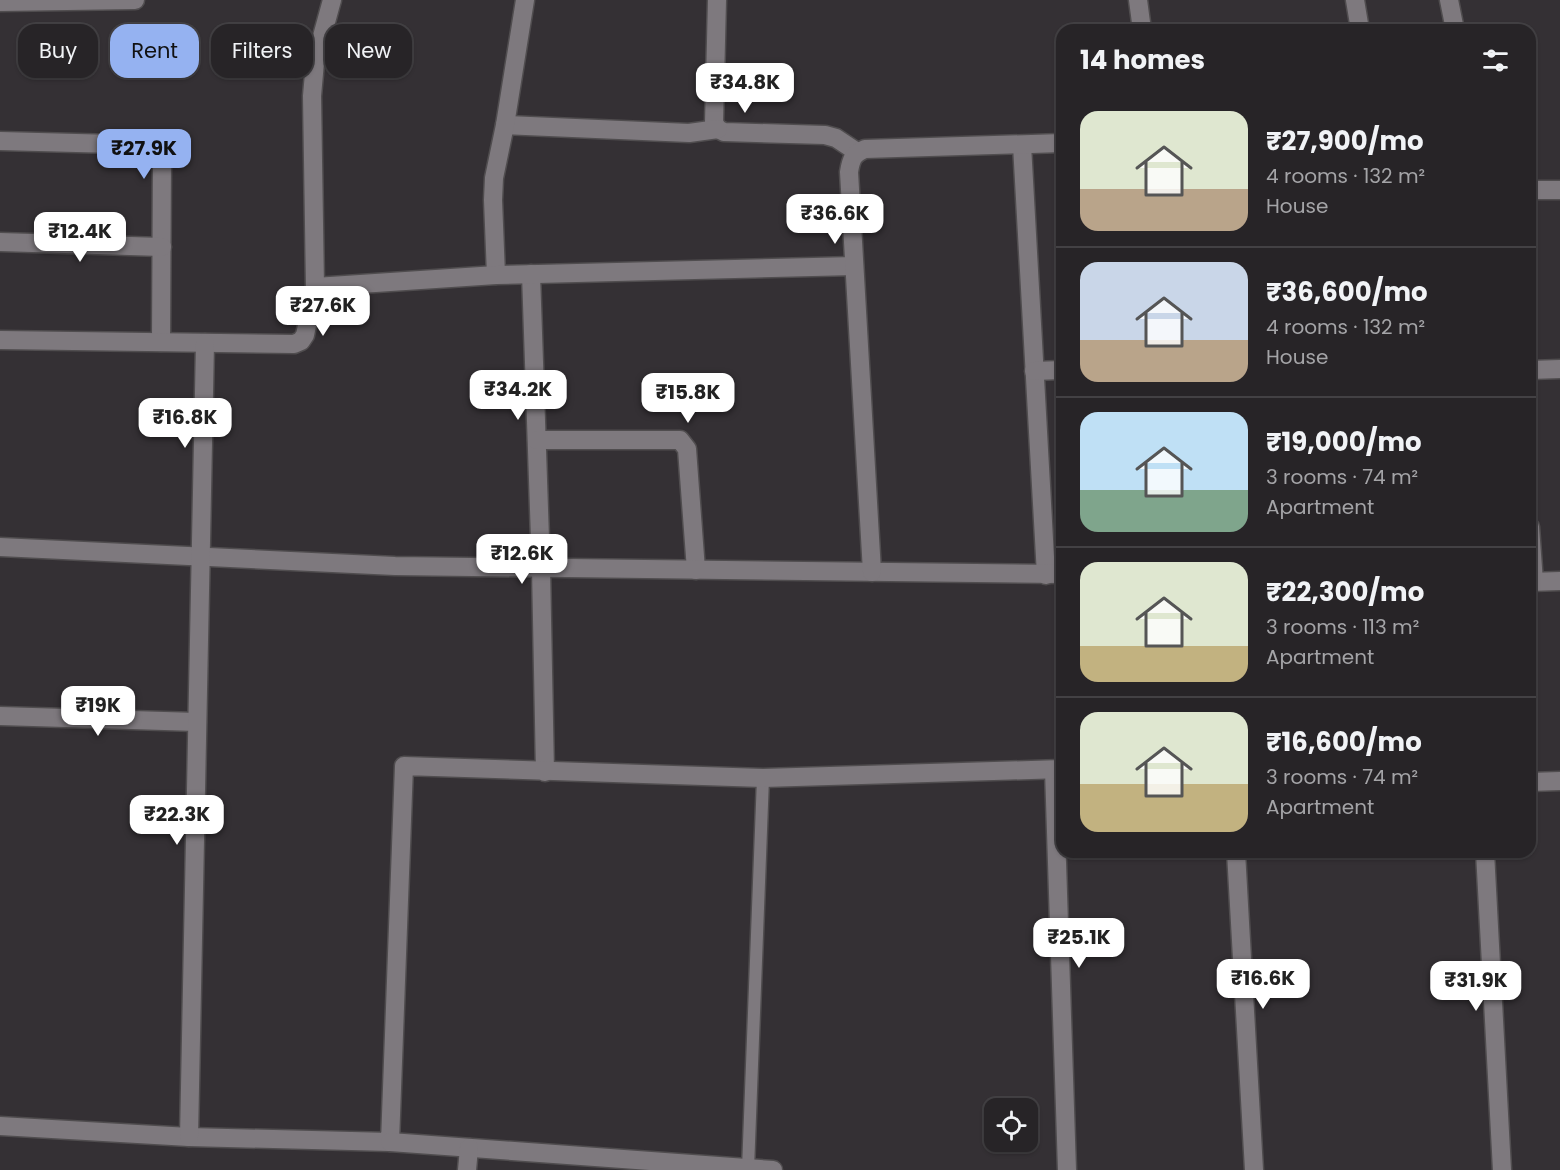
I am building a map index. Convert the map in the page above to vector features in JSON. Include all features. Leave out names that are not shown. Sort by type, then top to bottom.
[{"type":"street","points":[[0,2],[135,0]]},
{"type":"street","points":[[0,340],[294,344],[301,341],[305,335],[315,287],[312,96],[315,62],[332,0]]},
{"type":"street","points":[[496,275],[494,178],[506,125],[525,0]]},
{"type":"street","points":[[717,0],[714,123],[718,129],[724,132],[825,135],[836,138],[856,152]]},
{"type":"street","points":[[1138,0],[1141,24]]},
{"type":"street","points":[[1355,0],[1359,24]]},
{"type":"street","points":[[1449,0],[1454,24]]},
{"type":"street","points":[[506,125],[689,133],[718,129]]},
{"type":"street","points":[[0,141],[153,145],[159,149],[162,157],[161,342]]},
{"type":"street","points":[[872,572],[849,172],[851,159],[856,152],[865,148],[1056,143]]},
{"type":"street","points":[[0,547],[395,566],[1054,574],[1034,371],[1022,144]]},
{"type":"street","points":[[1536,190],[1560,190]]},
{"type":"street","points":[[0,242],[162,247]]},
{"type":"street","points":[[315,287],[496,275],[854,266]]},
{"type":"street","points":[[531,274],[545,772]]},
{"type":"street","points":[[189,1137],[205,343]]},
{"type":"street","points":[[1536,370],[1560,369]]},
{"type":"street","points":[[1034,371],[1056,370]]},
{"type":"street","points":[[537,440],[680,440],[687,449],[696,570]]},
{"type":"street","points":[[1536,582],[1560,581]]},
{"type":"street","points":[[0,716],[197,722]]},
{"type":"street","points":[[390,1142],[405,766],[763,778],[1056,770]]},
{"type":"street","points":[[1536,782],[1560,781]]},
{"type":"street","points":[[1060,858],[1067,1170]]},
{"type":"street","points":[[1236,858],[1254,1170]]},
{"type":"street","points":[[1485,858],[1502,1170]]},
{"type":"street","points":[[0,1126],[189,1137],[390,1142],[773,1170]]},
{"type":"street","points":[[467,1170],[469,1148]]},
{"type":"lane","points":[[748,1169],[763,778]]}]
